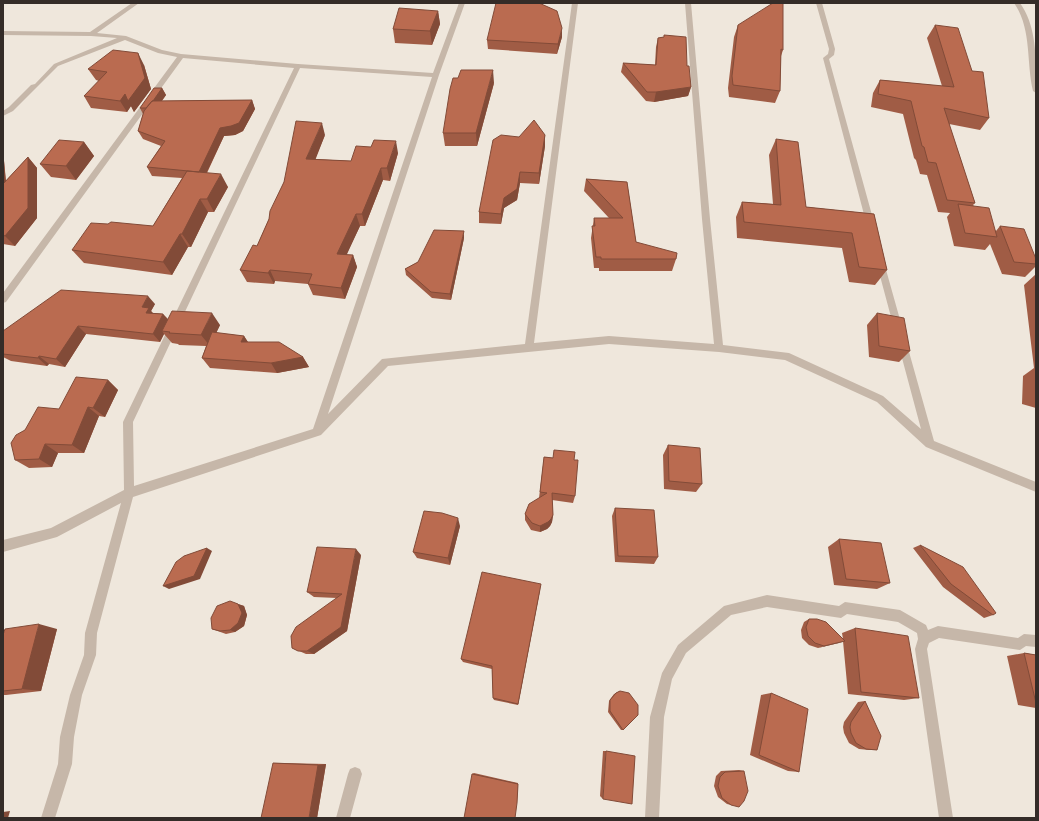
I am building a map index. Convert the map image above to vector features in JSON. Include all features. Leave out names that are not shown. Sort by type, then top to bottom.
[{"type":"street","points":[[91,34],[136,3]]},
{"type":"street","points":[[317,432],[436,75],[462,3]]},
{"type":"street","points":[[529,347],[575,3]]},
{"type":"street","points":[[688,3],[705,211],[719,348]]},
{"type":"street","points":[[819,3],[832,49],[831,55],[826,58],[872,232]]},
{"type":"street","points":[[1017,3],[1022,10],[1030,32],[1032,74],[1036,91]]},
{"type":"street","points":[[3,33],[91,34],[124,37],[160,52],[181,56],[298,66],[436,75]]},
{"type":"street","points":[[3,114],[11,109],[33,86],[37,85],[56,65],[124,37]]},
{"type":"street","points":[[3,300],[181,56]]},
{"type":"street","points":[[48,818],[65,764],[67,737],[76,695],[90,656],[91,633],[129,493],[128,422],[298,66]]},
{"type":"street","points":[[879,255],[930,444]]},
{"type":"street","points":[[3,546],[53,533],[129,493],[317,432],[385,362],[609,340],[719,348],[786,356],[880,399],[930,444],[1036,487]]},
{"type":"street","points":[[652,818],[657,717],[666,677],[682,649],[728,610],[767,601],[841,612],[845,608],[900,616],[922,629],[924,639],[921,649],[946,818]]},
{"type":"street","points":[[924,639],[938,632],[1020,644],[1024,640],[1036,642]]},
{"type":"street","points":[[342,818],[355,774]]},
{"type":"building","points":[[496,3],[539,3],[557,11],[562,28],[558,44],[487,40]]},
{"type":"building","points":[[773,3],[783,3],[783,50],[781,49],[780,91],[733,85],[732,76],[738,25]]},
{"type":"building","points":[[399,8],[438,11],[430,31],[393,29]]},
{"type":"building","points":[[935,25],[958,28],[972,71],[983,72],[989,118],[944,108],[975,203],[947,200],[936,163],[928,162],[924,147],[922,146],[911,101],[878,94],[880,80],[954,87]]},
{"type":"building","points":[[664,35],[686,37],[687,66],[689,66],[691,87],[647,92],[623,63],[656,65],[658,38],[664,37]]},
{"type":"building","points":[[113,50],[138,53],[145,78],[128,101],[125,94],[120,101],[84,96],[107,72],[88,69]]},
{"type":"building","points":[[461,70],[493,70],[476,133],[443,133],[453,78],[458,78]]},
{"type":"building","points":[[154,88],[162,88],[146,108],[140,108]]},
{"type":"building","points":[[252,100],[239,123],[220,128],[199,172],[147,167],[165,141],[138,131],[144,111],[152,101]]},
{"type":"building","points":[[534,120],[545,135],[539,173],[520,172],[517,189],[504,198],[501,214],[479,212],[493,140],[501,135],[519,137]]},
{"type":"building","points":[[296,121],[322,123],[306,159],[351,161],[356,146],[371,147],[374,140],[396,141],[387,168],[381,168],[362,214],[356,214],[337,254],[353,255],[341,288],[308,284],[312,274],[270,270],[268,273],[240,270],[253,245],[257,246],[269,219],[270,211],[284,182]]},
{"type":"building","points":[[776,139],[798,142],[806,207],[874,214],[887,270],[859,267],[852,233],[744,222],[742,202],[781,205]]},
{"type":"building","points":[[59,140],[84,142],[66,166],[40,164]]},
{"type":"building","points":[[28,157],[28,208],[5,236],[3,235],[3,184]]},
{"type":"building","points":[[187,171],[221,174],[207,199],[200,199],[182,234],[180,234],[163,262],[72,250],[91,223],[108,224],[111,222],[153,226]]},
{"type":"building","points":[[586,179],[627,182],[636,242],[677,253],[676,259],[601,259],[601,257],[596,257],[592,226],[595,226],[594,218],[623,218]]},
{"type":"building","points":[[958,204],[989,208],[997,237],[965,233]]},
{"type":"building","points":[[1000,226],[1024,229],[1036,259],[1036,264],[1014,262]]},
{"type":"building","points":[[434,230],[464,231],[450,294],[431,292],[405,269],[418,262]]},
{"type":"building","points":[[61,290],[148,296],[142,307],[149,308],[146,313],[163,314],[153,334],[78,326],[56,359],[39,356],[38,358],[3,354],[3,331]]},
{"type":"building","points":[[172,311],[212,313],[201,335],[169,333],[170,332],[162,331]]},
{"type":"building","points":[[877,313],[904,318],[910,351],[879,346]]},
{"type":"building","points":[[212,332],[244,336],[241,342],[279,342],[303,357],[271,363],[202,358]]},
{"type":"building","points":[[76,377],[108,380],[93,408],[88,407],[72,445],[45,444],[39,459],[15,460],[11,443],[16,435],[25,430],[38,407],[59,409]]},
{"type":"building","points":[[668,445],[700,448],[702,484],[669,481]]},
{"type":"building","points":[[554,450],[575,452],[574,460],[578,460],[575,496],[552,493],[553,515],[548,522],[540,526],[532,523],[525,514],[529,504],[547,493],[540,492],[544,457],[553,458]]},
{"type":"building","points":[[615,508],[654,510],[658,557],[618,556]]},
{"type":"building","points":[[424,511],[442,513],[458,518],[448,558],[413,552]]},
{"type":"building","points":[[839,539],[881,543],[890,583],[846,579]]},
{"type":"building","points":[[920,545],[963,567],[996,613],[993,615],[951,584]]},
{"type":"building","points":[[317,547],[356,549],[341,627],[307,651],[298,651],[292,648],[291,636],[296,627],[342,594],[307,592]]},
{"type":"building","points":[[207,548],[194,576],[163,586],[176,562],[184,556]]},
{"type":"building","points":[[482,572],[541,584],[518,704],[493,698],[492,666],[461,659]]},
{"type":"building","points":[[230,601],[238,604],[242,613],[238,623],[230,630],[220,631],[212,629],[211,618],[217,606]]},
{"type":"building","points":[[809,619],[817,619],[826,622],[845,641],[824,646],[815,643],[808,636],[806,627]]},
{"type":"building","points":[[39,624],[22,689],[3,691],[3,635],[5,629]]},
{"type":"building","points":[[855,628],[908,636],[919,698],[861,692]]},
{"type":"building","points":[[1024,653],[1036,655],[1036,703]]},
{"type":"building","points":[[620,691],[629,693],[638,705],[638,715],[623,730],[610,711],[610,700]]},
{"type":"building","points":[[771,693],[808,709],[799,772],[759,755]]},
{"type":"building","points":[[865,701],[881,736],[877,750],[866,749],[856,743],[851,733],[851,722]]},
{"type":"building","points":[[606,751],[635,756],[632,804],[603,799]]},
{"type":"building","points":[[273,763],[318,765],[309,818],[261,818]]},
{"type":"building","points":[[744,771],[748,791],[744,801],[739,807],[731,805],[722,798],[718,786],[720,777],[725,772]]},
{"type":"building","points":[[472,774],[518,784],[515,818],[464,818]]}]
